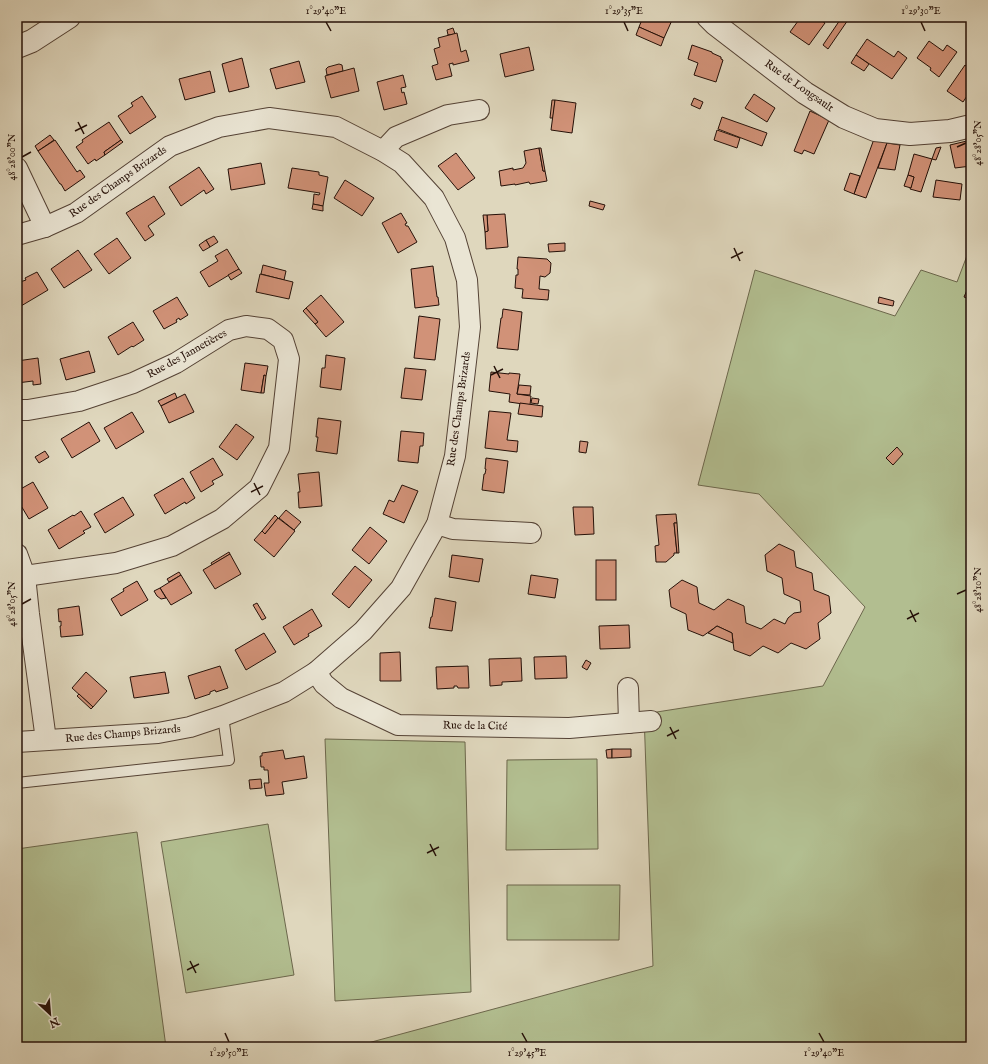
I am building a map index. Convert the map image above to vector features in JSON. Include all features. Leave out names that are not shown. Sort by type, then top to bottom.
[{"type":"street","points":[[17,47],[32,41],[69,17]]},
{"type":"street","name":"Rue de Longsault","points":[[708,17],[805,93],[850,120],[875,130],[910,134],[950,131],[971,126]]},
{"type":"street","points":[[383,151],[396,137],[448,114],[479,110]]},
{"type":"street","name":"Rue des Champs Brizards","points":[[17,235],[45,227],[76,213],[170,146],[219,126],[269,118],[336,127],[383,151],[402,163],[434,198],[455,238],[468,280],[470,327],[455,456],[437,524],[401,588],[363,631],[316,672],[284,692],[190,728],[158,733],[46,740]]},
{"type":"street","points":[[17,168],[45,227]]},
{"type":"street","name":"Rue des Jannetières","points":[[17,410],[28,410],[79,401],[133,383],[176,363],[229,330],[246,326],[268,329],[284,340],[289,359],[279,448],[260,488],[254,493],[222,519],[172,546],[116,563],[25,576]]},
{"type":"street","points":[[437,524],[453,529],[531,533]]},
{"type":"street","points":[[17,554],[25,576],[46,740],[17,742]]},
{"type":"street","name":"Rue de la Cité","points":[[316,672],[324,684],[341,698],[398,725],[569,728],[651,721]]},
{"type":"street","points":[[628,688],[629,723]]},
{"type":"lane","points":[[17,783],[229,760],[223,716]]},
{"type":"green space","points":[[971,245],[971,1047],[353,1047],[653,966],[644,714],[823,686],[865,607],[759,494],[698,485],[755,270],[895,316],[921,270],[957,282]]},
{"type":"green space","points":[[325,739],[465,742],[471,992],[335,1001]]},
{"type":"green space","points":[[597,759],[598,849],[506,850],[507,760]]},
{"type":"green space","points":[[268,824],[294,975],[186,993],[161,842]]},
{"type":"green space","points":[[137,832],[166,1047],[17,1047],[17,849]]},
{"type":"green space","points":[[507,885],[620,885],[619,940],[507,940]]},
{"type":"building","points":[[643,17],[673,18],[664,38],[639,27]]},
{"type":"building","points":[[801,17],[816,17],[825,23],[809,45],[790,32]]},
{"type":"building","points":[[842,17],[850,17],[828,49],[823,45]]},
{"type":"building","points":[[639,27],[664,38],[661,46],[636,35]]},
{"type":"building","points":[[453,28],[455,34],[448,35],[447,30]]},
{"type":"building","points":[[457,33],[461,52],[466,50],[469,61],[453,65],[453,63],[449,64],[452,76],[436,80],[432,66],[438,64],[434,49],[440,47],[438,38]]},
{"type":"building","points":[[867,39],[894,57],[898,51],[907,58],[892,79],[856,55]]},
{"type":"building","points":[[929,41],[943,51],[947,45],[957,52],[939,77],[930,70],[931,68],[917,58]]},
{"type":"building","points":[[692,45],[712,52],[721,57],[723,60],[716,82],[694,75],[698,63],[688,59]]},
{"type":"building","points":[[529,47],[534,70],[505,77],[500,54]]},
{"type":"building","points":[[856,55],[869,64],[864,71],[851,63]]},
{"type":"building","points":[[242,58],[249,87],[229,92],[222,64]]},
{"type":"building","points":[[299,61],[305,82],[276,89],[270,69]]},
{"type":"building","points":[[339,64],[342,65],[343,71],[327,75],[326,69],[328,67]]},
{"type":"building","points":[[965,65],[971,70],[971,90],[963,102],[947,91]]},
{"type":"building","points":[[354,68],[359,91],[331,98],[325,76]]},
{"type":"building","points":[[210,71],[215,92],[185,100],[179,79]]},
{"type":"building","points":[[403,75],[406,87],[401,88],[402,93],[404,92],[407,104],[384,110],[377,82]]},
{"type":"building","points":[[754,94],[775,108],[767,122],[745,108]]},
{"type":"building","points":[[142,96],[156,117],[130,134],[118,116],[133,106],[131,103]]},
{"type":"building","points":[[694,98],[703,102],[700,109],[691,105]]},
{"type":"building","points":[[552,100],[555,100],[553,118],[550,118]]},
{"type":"building","points":[[555,100],[576,103],[572,133],[551,130]]},
{"type":"building","points":[[810,111],[829,120],[814,154],[804,150],[802,154],[794,151]]},
{"type":"building","points":[[722,117],[767,133],[762,146],[718,129]]},
{"type":"building","points":[[109,122],[121,140],[104,152],[105,155],[88,164],[76,147],[83,142],[82,140]]},
{"type":"building","points":[[717,130],[740,138],[737,148],[714,140]]},
{"type":"building","points":[[50,135],[54,140],[38,151],[35,146]]},
{"type":"building","points":[[874,139],[887,143],[866,198],[854,194]]},
{"type":"building","points":[[55,140],[77,172],[80,170],[85,177],[65,191],[38,151]]},
{"type":"building","points":[[121,140],[123,142],[105,155],[104,152]]},
{"type":"building","points":[[971,140],[971,166],[955,168],[950,145]]},
{"type":"building","points":[[887,143],[900,145],[895,170],[878,168]]},
{"type":"building","points":[[941,147],[936,160],[932,159],[936,148]]},
{"type":"building","points":[[539,148],[543,171],[545,171],[547,181],[501,186],[499,171],[513,168],[513,170],[523,168],[526,163],[524,151]]},
{"type":"building","points":[[539,148],[541,148],[545,171],[543,171]]},
{"type":"building","points":[[456,153],[475,178],[458,190],[438,166]]},
{"type":"building","points":[[914,154],[932,159],[921,192],[910,189],[914,177],[908,175]]},
{"type":"building","points":[[261,163],[265,184],[231,190],[228,169]]},
{"type":"building","points":[[199,167],[214,189],[206,194],[204,190],[181,206],[169,187]]},
{"type":"building","points":[[292,168],[319,172],[319,175],[328,177],[323,206],[313,204],[314,194],[319,195],[320,193],[288,188]]},
{"type":"building","points":[[850,173],[860,176],[854,194],[844,190]]},
{"type":"building","points":[[908,175],[914,177],[911,188],[904,186]]},
{"type":"building","points":[[345,180],[374,198],[362,216],[334,198]]},
{"type":"building","points":[[936,180],[962,184],[960,200],[933,197]]},
{"type":"building","points":[[154,196],[165,214],[148,226],[154,235],[145,241],[126,213]]},
{"type":"building","points":[[590,201],[605,205],[603,210],[589,206]]},
{"type":"building","points":[[313,204],[323,206],[323,211],[312,209]]},
{"type":"building","points":[[401,213],[407,223],[405,224],[406,226],[408,226],[417,242],[398,253],[382,223]]},
{"type":"building","points":[[505,214],[508,247],[486,249],[485,232],[488,231],[487,215]]},
{"type":"building","points":[[483,215],[487,215],[488,231],[485,232]]},
{"type":"building","points":[[214,236],[218,242],[210,247],[206,240]]},
{"type":"building","points":[[117,238],[131,258],[109,274],[94,254]]},
{"type":"building","points":[[206,240],[210,247],[203,251],[199,245]]},
{"type":"building","points":[[565,243],[565,251],[549,252],[548,244]]},
{"type":"building","points":[[227,249],[239,269],[209,287],[200,272],[218,261],[215,256]]},
{"type":"building","points":[[78,250],[92,270],[64,288],[51,269]]},
{"type":"building","points":[[518,257],[547,259],[551,263],[550,273],[545,277],[540,276],[539,289],[549,290],[548,300],[522,298],[523,289],[515,288],[516,275],[518,275]]},
{"type":"building","points":[[263,265],[286,271],[284,280],[261,274]]},
{"type":"building","points":[[433,266],[439,305],[415,308],[411,269]]},
{"type":"building","points":[[239,269],[242,273],[231,280],[228,275]]},
{"type":"building","points":[[37,272],[48,290],[21,306],[17,299],[17,283],[26,280],[25,278]]},
{"type":"building","points":[[260,274],[293,282],[289,299],[256,292]]},
{"type":"building","points":[[967,290],[971,292],[969,299],[964,297]]},
{"type":"building","points":[[321,295],[344,322],[326,337],[315,324],[318,322],[306,308]]},
{"type":"building","points":[[177,297],[188,315],[180,320],[179,318],[176,320],[177,322],[164,329],[153,311]]},
{"type":"building","points":[[879,297],[894,301],[893,306],[878,303]]},
{"type":"building","points":[[306,308],[318,322],[315,324],[303,311]]},
{"type":"building","points":[[503,309],[522,312],[518,350],[497,348]]},
{"type":"building","points":[[419,316],[440,319],[435,360],[414,358]]},
{"type":"building","points":[[133,322],[144,340],[118,355],[108,337]]},
{"type":"building","points":[[89,351],[95,372],[66,380],[60,359]]},
{"type":"building","points":[[326,355],[345,358],[341,390],[320,387],[322,368],[325,368]]},
{"type":"building","points":[[38,358],[41,384],[33,385],[33,381],[17,383],[17,361]]},
{"type":"building","points":[[245,363],[268,366],[266,376],[264,375],[261,393],[241,390]]},
{"type":"building","points":[[405,368],[426,370],[422,400],[401,398]]},
{"type":"building","points":[[491,372],[520,374],[517,394],[531,396],[530,405],[509,402],[510,394],[489,391]]},
{"type":"building","points":[[264,375],[266,376],[264,393],[261,393]]},
{"type":"building","points":[[519,385],[531,386],[530,395],[517,394]]},
{"type":"building","points":[[175,393],[177,398],[161,406],[158,401]]},
{"type":"building","points":[[185,394],[194,412],[169,423],[161,406]]},
{"type":"building","points":[[532,398],[539,399],[538,404],[531,403]]},
{"type":"building","points":[[520,403],[543,406],[542,417],[518,414]]},
{"type":"building","points":[[489,411],[511,413],[507,440],[518,441],[517,452],[485,448]]},
{"type":"building","points":[[132,412],[144,432],[116,449],[104,428]]},
{"type":"building","points":[[318,418],[341,421],[337,454],[316,451]]},
{"type":"building","points":[[89,422],[100,441],[72,458],[61,439]]},
{"type":"building","points":[[236,424],[254,437],[237,460],[219,447]]},
{"type":"building","points":[[401,431],[424,433],[423,446],[420,446],[418,463],[398,461]]},
{"type":"building","points":[[580,441],[588,442],[586,453],[579,452]]},
{"type":"building","points":[[897,447],[903,454],[893,465],[886,458]]},
{"type":"building","points":[[45,451],[49,457],[39,463],[35,457]]},
{"type":"building","points":[[213,458],[223,475],[212,481],[214,484],[201,492],[190,472]]},
{"type":"building","points":[[486,458],[508,461],[504,493],[482,490],[486,469]]},
{"type":"building","points":[[319,472],[322,506],[299,508],[298,492],[300,492],[298,474]]},
{"type":"building","points":[[183,478],[195,498],[165,514],[154,495]]},
{"type":"building","points":[[33,482],[48,508],[29,519],[17,499],[17,491]]},
{"type":"building","points":[[402,485],[418,491],[404,523],[383,514],[389,500],[394,502]]},
{"type":"building","points":[[123,497],[134,515],[105,533],[94,514]]},
{"type":"building","points":[[573,507],[593,507],[594,534],[575,535]]},
{"type":"building","points":[[286,510],[301,522],[294,530],[279,518]]},
{"type":"building","points":[[81,511],[91,527],[83,531],[85,533],[59,549],[48,530]]},
{"type":"building","points":[[676,514],[677,523],[674,523],[677,553],[674,553],[674,555],[666,562],[656,562],[655,546],[659,545],[656,515]]},
{"type":"building","points":[[275,515],[278,518],[265,534],[262,531]]},
{"type":"building","points":[[278,518],[295,531],[274,557],[254,540],[262,531],[265,534]]},
{"type":"building","points":[[674,523],[677,523],[679,553],[677,553]]},
{"type":"building","points":[[370,527],[387,541],[369,564],[352,550]]},
{"type":"building","points":[[779,544],[794,551],[796,567],[812,573],[814,590],[829,596],[831,613],[818,623],[820,639],[806,649],[791,643],[778,653],[763,646],[750,656],[734,650],[732,633],[717,626],[703,636],[688,630],[686,614],[671,607],[669,590],[682,580],[697,587],[699,603],[714,610],[728,599],[744,606],[746,623],[761,629],[774,619],[785,624],[788,618],[794,613],[801,612],[800,601],[784,594],[782,578],[767,571],[765,555]]},
{"type":"building","points":[[229,552],[230,554],[212,565],[211,563]]},
{"type":"building","points":[[230,554],[241,574],[215,589],[203,570]]},
{"type":"building","points":[[452,555],[483,559],[479,582],[449,577]]},
{"type":"building","points":[[596,560],[616,560],[616,600],[596,600]]},
{"type":"building","points":[[355,566],[372,580],[349,608],[332,594]]},
{"type":"building","points":[[179,572],[181,575],[169,582],[167,579]]},
{"type":"building","points":[[181,575],[192,593],[171,605],[160,588]]},
{"type":"building","points":[[531,575],[558,579],[555,598],[528,594]]},
{"type":"building","points":[[137,581],[148,600],[121,616],[111,599],[124,591],[123,589]]},
{"type":"building","points":[[160,588],[166,598],[161,599],[154,591]]},
{"type":"building","points":[[435,598],[456,602],[452,631],[429,628]]},
{"type":"building","points":[[257,603],[266,618],[262,620],[253,605]]},
{"type":"building","points":[[79,606],[83,635],[61,637],[61,621],[59,622],[58,609]]},
{"type":"building","points":[[312,609],[322,626],[308,634],[309,636],[294,645],[283,627]]},
{"type":"building","points":[[629,625],[630,648],[600,649],[599,626]]},
{"type":"building","points":[[717,626],[732,633],[733,643],[708,633]]},
{"type":"building","points":[[264,633],[276,652],[246,670],[235,650]]},
{"type":"building","points":[[400,652],[401,681],[380,681],[380,653]]},
{"type":"building","points":[[566,656],[567,678],[535,679],[534,657]]},
{"type":"building","points":[[521,658],[522,681],[502,682],[502,685],[490,686],[489,659]]},
{"type":"building","points":[[586,660],[591,663],[587,670],[582,667]]},
{"type":"building","points":[[220,666],[228,688],[216,692],[215,690],[210,692],[210,694],[195,699],[188,676]]},
{"type":"building","points":[[468,666],[469,688],[458,688],[457,686],[454,686],[454,688],[437,689],[436,667]]},
{"type":"building","points":[[86,672],[107,691],[93,707],[72,688]]},
{"type":"building","points":[[165,672],[169,693],[134,698],[130,677]]},
{"type":"building","points":[[79,694],[93,707],[91,709],[77,696]]},
{"type":"building","points":[[612,749],[612,758],[607,758],[606,750]]},
{"type":"building","points":[[612,749],[631,749],[631,757],[612,758]]},
{"type":"building","points":[[283,750],[285,759],[304,756],[307,778],[282,782],[284,794],[266,796],[264,783],[269,783],[268,770],[264,770],[264,767],[261,767],[260,756],[262,756],[262,753]]},
{"type":"building","points":[[261,779],[262,788],[250,789],[249,780]]}]
